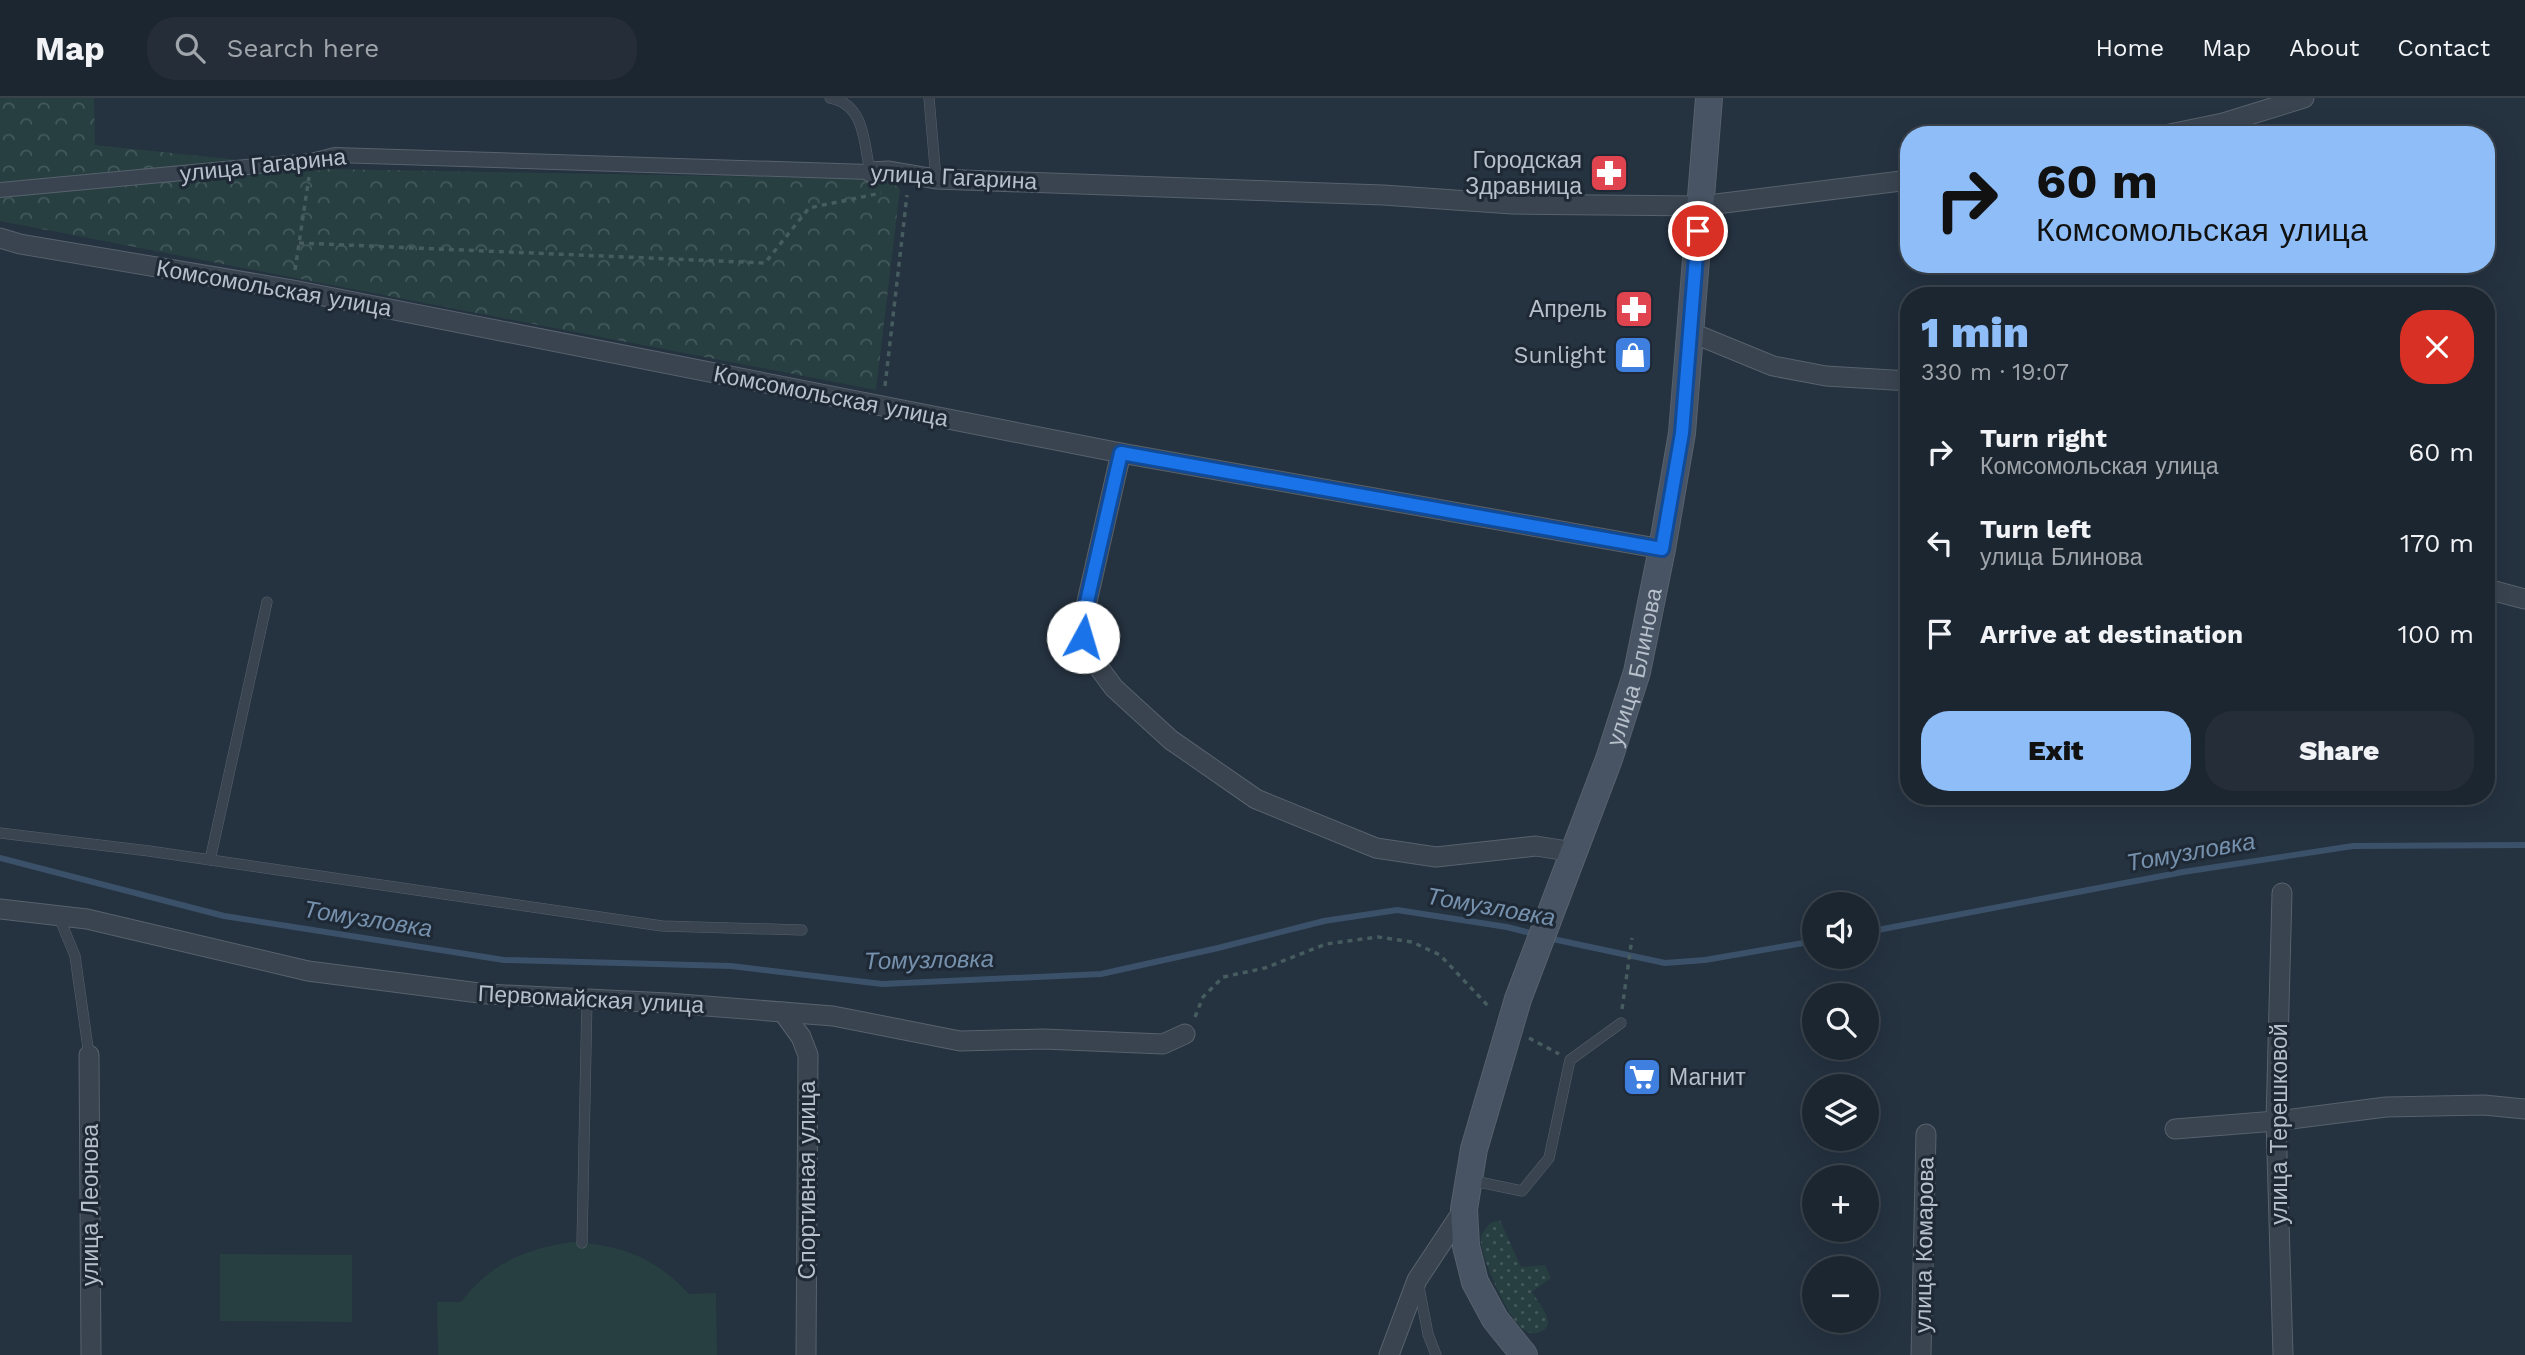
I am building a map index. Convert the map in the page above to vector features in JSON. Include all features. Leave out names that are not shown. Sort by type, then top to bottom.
[{"type":"main road","name":"улица Блинова","points":[[1509,1028],[1609,760],[1637,672],[1682,433],[1709,98]]},
{"type":"main road","points":[[1509,1028],[1474,1149],[1464,1209],[1466,1246],[1475,1283],[1495,1319],[1524,1355]]},
{"type":"street","points":[[2208,126],[2304,98]]},
{"type":"street","name":"улица Гагарина","points":[[0,190],[311,161],[335,155],[888,171],[936,178],[1383,195],[1512,204],[1700,206],[1900,181]]},
{"type":"street","name":"Комсомольская улица","points":[[0,239],[293,290],[1121,453],[1662,549]]},
{"type":"street","points":[[1690,332],[1773,366],[1826,376],[1900,380]]},
{"type":"street","points":[[1121,453],[1086,606],[1083,637],[1091,657],[1114,688],[1171,740],[1256,799],[1376,848],[1436,857],[1536,846],[1574,852]]},
{"type":"street","points":[[2495,591],[2525,599]]},
{"type":"street","name":"улица Терешковой","points":[[2282,893],[2276,1121],[2283,1355]]},
{"type":"street","name":"Первомайская улица","points":[[0,909],[87,919],[309,971],[487,994],[833,1016],[960,1041],[1043,1039],[1163,1044],[1185,1034]]},
{"type":"street","name":"Спортивная улица","points":[[783,1012],[801,1037],[808,1055],[806,1355]]},
{"type":"street","name":"улица Леонова","points":[[89,1055],[91,1355]]},
{"type":"street","points":[[2175,1129],[2276,1121],[2386,1107],[2484,1105],[2525,1109]]},
{"type":"street","name":"улица Комарова","points":[[1921,1355],[1926,1134]]},
{"type":"street","points":[[1389,1355],[1417,1280],[1464,1209]]},
{"type":"lane","points":[[830,98],[852,107],[860,121],[870,172]]},
{"type":"lane","points":[[929,98],[936,178]]},
{"type":"lane","points":[[211,860],[267,602]]},
{"type":"lane","points":[[0,833],[211,860],[662,926],[802,930]]},
{"type":"lane","points":[[58,916],[75,956],[89,1055]]},
{"type":"lane","points":[[582,1243],[587,999]]},
{"type":"lane","points":[[1469,1180],[1522,1191],[1549,1158],[1570,1060],[1621,1023]]},
{"type":"lane","points":[[1417,1280],[1428,1334],[1436,1355]]},
{"type":"path","points":[[293,290],[311,161]]},
{"type":"path","points":[[299,243],[765,263],[809,208],[878,195],[909,176]]},
{"type":"path","points":[[883,406],[909,176]]},
{"type":"path","points":[[1185,1034],[1202,997],[1223,976],[1265,968],[1326,944],[1378,937],[1412,942],[1440,956],[1509,1028],[1570,1060]]},
{"type":"path","points":[[1622,999],[1632,939]]},
{"type":"green space","points":[[0,98],[94,98],[95,145],[326,169],[888,179],[900,189],[876,390],[0,221]]},
{"type":"green space","points":[[1500,1220],[1521,1267],[1545,1265],[1551,1278],[1532,1292],[1548,1319],[1545,1329],[1540,1332],[1528,1332],[1518,1324],[1503,1301],[1484,1257],[1481,1237],[1490,1223]]},
{"type":"green space","points":[[572,1242],[606,1246],[636,1255],[663,1271],[689,1294],[716,1293],[717,1355],[438,1355],[437,1302],[461,1302],[484,1277],[510,1260],[539,1249]]},
{"type":"green space","points":[[220,1254],[352,1255],[352,1322],[220,1321]]},
{"type":"waterway","name":"Томузловка","points":[[1879,930],[2183,872],[2353,846],[2525,845]]},
{"type":"waterway","name":"Томузловка","points":[[0,858],[224,916],[504,960],[731,966],[882,984],[1101,974],[1324,921],[1397,910],[1507,927],[1534,934]]},
{"type":"waterway","name":"Томузловка","points":[[1548,938],[1665,963],[1705,960],[1802,943]]},
{"type":"place","name":"Городская Здравница","points":[[1609,173]]},
{"type":"place","name":"Апрель","points":[[1634,309]]},
{"type":"place","name":"Sunlight","points":[[1633,355]]},
{"type":"place","name":"Магнит","points":[[1642,1077]]},
{"type":"route","points":[[1083,637],[1086,606],[1121,453],[1662,549],[1682,433],[1698,231]]}]
